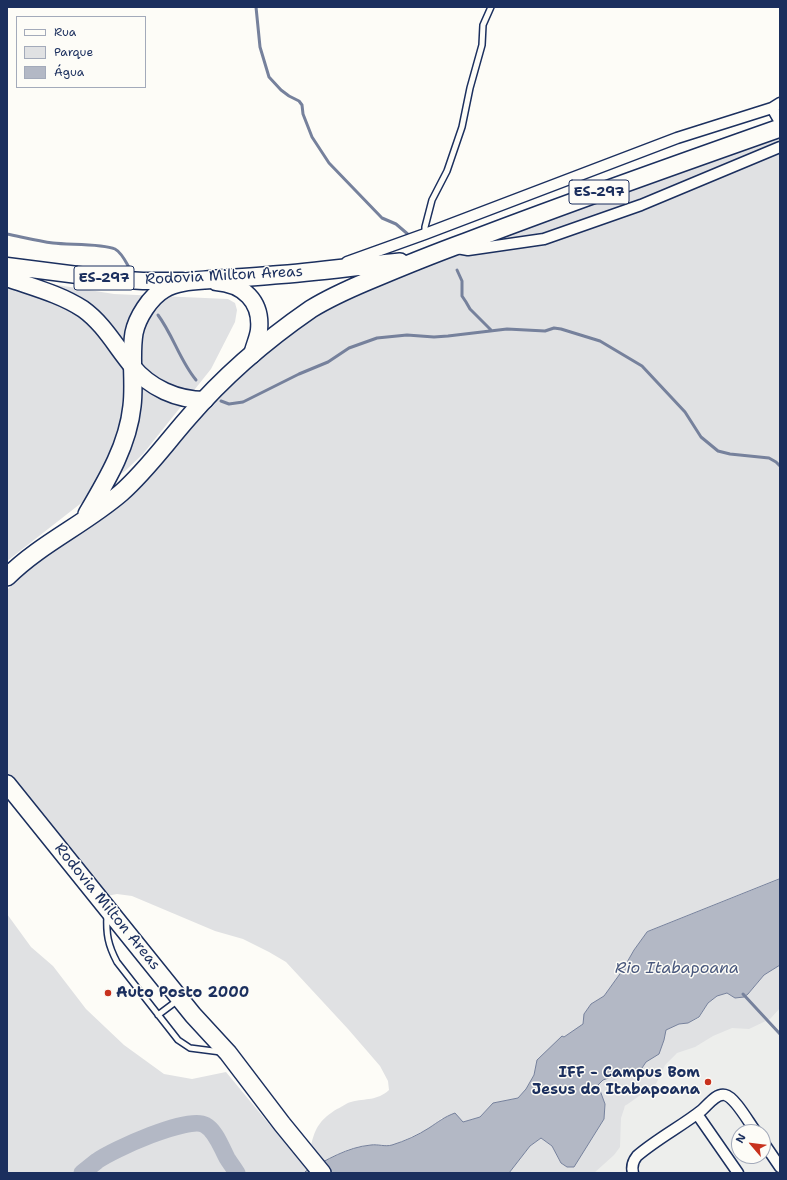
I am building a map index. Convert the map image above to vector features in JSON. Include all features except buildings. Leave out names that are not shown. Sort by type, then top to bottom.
[{"type":"highway","name":"Rodovia Milton Areas","points":[[83,521],[120,493],[153,461],[188,418],[227,376],[252,354],[313,308],[351,288],[418,260],[613,187],[780,128]]},
{"type":"highway","name":"Rodovia Milton Areas","points":[[201,280],[276,275],[418,260]]},
{"type":"highway","name":"ES-297","points":[[133,367],[132,352],[135,331],[141,315],[146,307],[162,290],[175,284],[201,280]]},
{"type":"highway","points":[[7,577],[33,554],[83,521],[107,479],[128,427],[132,406],[133,367]]},
{"type":"highway","name":"Rodovia Milton Areas","points":[[7,784],[193,1015],[228,1053],[282,1124],[322,1173]]},
{"type":"main road","name":"Rodovia Milton Areas","points":[[7,266],[94,278],[134,281],[201,280]]},
{"type":"main road","name":"ES-297","points":[[7,278],[61,297],[83,310],[99,323],[133,367],[153,385],[166,392],[193,400],[204,400]]},
{"type":"main road","name":"ES-297","points":[[201,280],[236,286],[248,294],[258,316],[259,329],[252,354]]},
{"type":"street","points":[[326,270],[677,138],[776,105],[780,122]]},
{"type":"street","points":[[451,248],[468,250],[544,239],[640,205],[780,147]]},
{"type":"street","points":[[634,1173],[632,1166],[633,1161],[637,1156],[697,1114],[719,1095],[726,1095],[736,1103],[750,1124]]},
{"type":"street","points":[[697,1114],[738,1173]]},
{"type":"street","points":[[771,1154],[780,1167]]},
{"type":"lane","points":[[425,234],[425,227],[432,200],[447,171],[462,127],[470,88],[482,45],[483,25],[492,7]]},
{"type":"lane","points":[[108,908],[107,939],[111,951],[117,962],[178,1040],[190,1048],[228,1053]]},
{"type":"lane","points":[[158,1015],[180,999]]},
{"type":"shaded area","name":"IFF - Campus Bom Jesus do Itabapoana","points":[[780,983],[780,1173],[528,1173],[561,1171],[608,1126],[685,1037]]},
{"type":"green space","points":[[780,137],[780,879],[647,932],[604,996],[591,1004],[584,1014],[584,1024],[564,1037],[538,1060],[534,1075],[526,1089],[518,1098],[493,1103],[480,1117],[463,1122],[442,1118],[428,1129],[392,1146],[359,1146],[341,1152],[324,1161],[311,1146],[314,1134],[323,1120],[337,1109],[356,1101],[376,1098],[385,1094],[389,1090],[388,1081],[380,1066],[286,962],[243,939],[215,931],[132,896],[117,894],[107,896],[7,773],[7,590],[34,563],[204,412],[255,357],[331,302],[575,210]]},
{"type":"green space","points":[[7,277],[114,294],[228,299],[235,303],[237,310],[235,322],[211,369],[143,454],[125,471],[98,490],[7,561]]},
{"type":"green space","points":[[7,914],[31,947],[53,966],[86,1009],[124,1045],[164,1074],[192,1079],[226,1072],[307,1170],[304,1173],[7,1173]]},
{"type":"green space","points":[[780,965],[780,1008],[770,1019],[749,1029],[732,1028],[713,1036],[695,1047],[677,1053],[665,1065],[656,1084],[625,1106],[621,1118],[620,1147],[614,1155],[594,1173],[509,1173],[530,1146],[541,1138],[552,1146],[561,1163],[567,1167],[574,1167],[604,1119],[605,1104],[598,1085],[603,1080],[617,1075],[629,1077],[638,1074],[646,1062],[659,1053],[664,1040],[665,1030],[699,1018],[708,1003],[717,996],[727,993],[735,998],[748,994],[764,975]]},
{"type":"water","name":"Rio Itabapoana","points":[[780,879],[780,965],[764,975],[744,997],[735,998],[727,993],[717,996],[708,1003],[699,1017],[688,1023],[679,1024],[666,1030],[659,1054],[646,1062],[638,1074],[629,1077],[617,1075],[603,1080],[598,1085],[605,1104],[604,1119],[574,1167],[567,1167],[561,1163],[552,1146],[541,1138],[530,1146],[509,1173],[304,1173],[345,1151],[362,1146],[387,1146],[402,1142],[455,1113],[463,1122],[480,1117],[493,1103],[518,1098],[526,1089],[534,1075],[537,1060],[562,1036],[564,1037],[583,1024],[584,1014],[591,1004],[604,996],[647,932]]},
{"type":"waterway","points":[[256,7],[260,47],[269,77],[281,90],[299,101],[302,105],[303,114],[312,137],[329,163],[382,218],[396,224],[410,236]]},
{"type":"waterway","points":[[7,234],[53,243],[109,247],[118,251],[133,274]]},
{"type":"waterway","points":[[457,270],[462,281],[462,296],[470,309],[491,330]]},
{"type":"waterway","points":[[158,315],[185,365],[196,380]]},
{"type":"waterway","points":[[221,401],[229,404],[243,402],[299,374],[328,362],[349,348],[377,338],[407,335],[434,337],[507,329],[545,331],[554,328],[600,341],[642,366],[685,412],[701,437],[718,451],[730,454],[769,458],[780,466]]},
{"type":"waterway","points":[[743,994],[780,1034]]},
{"type":"waterway","name":"Rio Itabapoana","points":[[82,1173],[97,1161],[118,1149],[168,1129],[196,1123],[205,1125],[212,1131],[237,1173]]},
{"type":"place","name":"Auto Posto 2000","points":[[108,993]]},
{"type":"place","name":"IFF - Campus Bom Jesus do Itabapoana","points":[[708,1082]]}]
